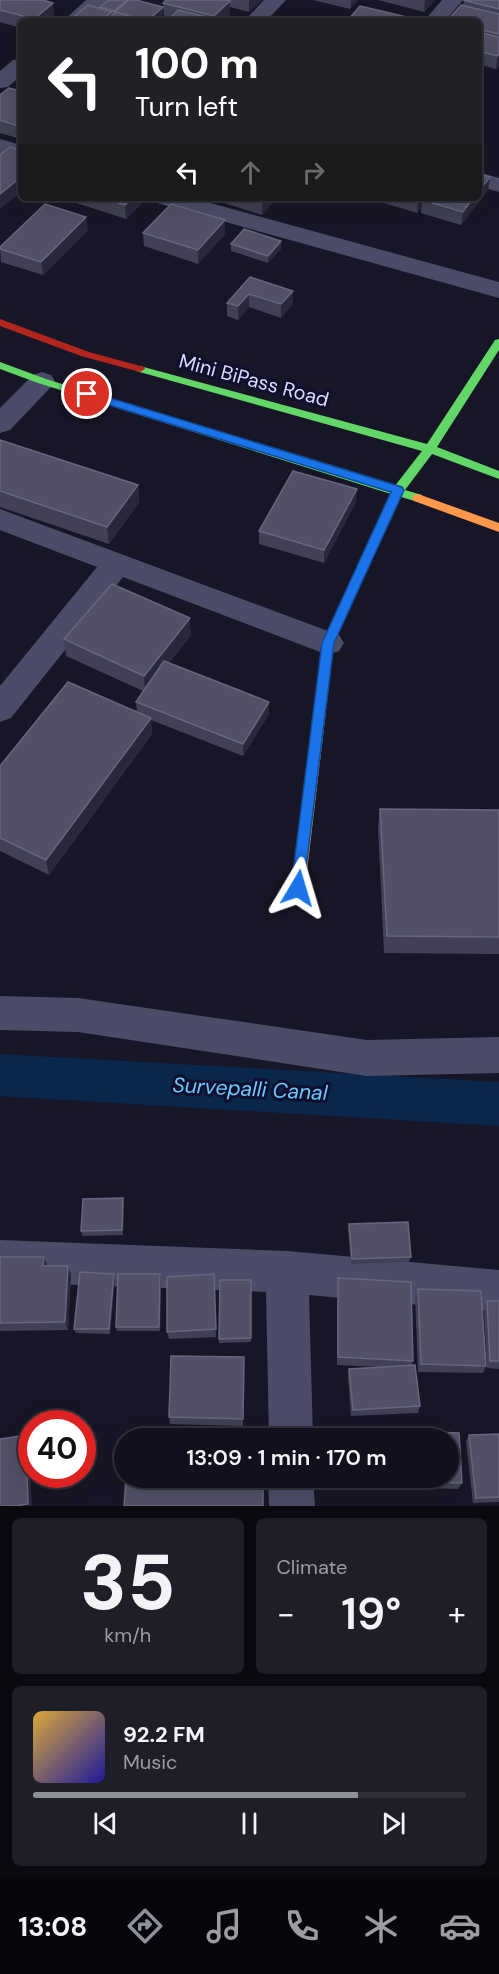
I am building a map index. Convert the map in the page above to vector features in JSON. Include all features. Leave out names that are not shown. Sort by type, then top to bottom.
[{"type":"main road","name":"Mini BiPass Road","points":[[0,322],[85,354],[430,449],[499,475]]},
{"type":"main road","points":[[298,888],[328,643],[398,490],[430,449],[499,342]]},
{"type":"main road","points":[[0,365],[42,381],[398,490],[499,528]]},
{"type":"street","points":[[77,18],[99,0]]},
{"type":"street","points":[[257,18],[276,0]]},
{"type":"street","points":[[437,18],[453,0]]},
{"type":"street","points":[[0,82],[18,67]]},
{"type":"street","points":[[0,146],[18,152]]},
{"type":"street","points":[[482,180],[499,185]]},
{"type":"street","points":[[176,201],[499,290]]},
{"type":"street","points":[[0,424],[42,381]]},
{"type":"street","points":[[0,519],[328,643]]},
{"type":"street","points":[[0,709],[117,563]]},
{"type":"street","points":[[0,1013],[78,1015],[367,1058],[499,1055]]},
{"type":"street","points":[[0,1261],[287,1272],[499,1292]]},
{"type":"street","points":[[287,1272],[291,1428]]},
{"type":"street","points":[[291,1488],[292,1506]]},
{"type":"building","points":[[0,0],[43,0],[53,3],[35,18],[0,10]]},
{"type":"building","points":[[109,0],[127,0],[114,11],[100,7]]},
{"type":"building","points":[[129,0],[163,7],[150,18],[136,18],[115,12]]},
{"type":"building","points":[[166,0],[230,1],[214,16],[163,3]]},
{"type":"building","points":[[463,0],[499,0],[499,9]]},
{"type":"building","points":[[88,5],[112,12],[105,18],[73,18]]},
{"type":"building","points":[[461,5],[499,14],[499,34],[482,30],[482,18],[450,18]]},
{"type":"building","points":[[360,6],[411,18],[350,18]]},
{"type":"building","points":[[178,10],[211,18],[170,18]]},
{"type":"building","points":[[116,12],[137,18],[109,18]]},
{"type":"building","points":[[482,33],[499,37],[497,56],[482,52]]},
{"type":"building","points":[[9,88],[18,90],[18,126],[0,120],[0,95]]},
{"type":"building","points":[[10,147],[18,150],[18,179],[0,194],[0,155]]},
{"type":"building","points":[[482,175],[490,177],[482,187]]},
{"type":"building","points":[[112,201],[129,201],[125,205]]},
{"type":"building","points":[[425,201],[471,201],[463,212]]},
{"type":"building","points":[[45,204],[86,217],[41,262],[0,249],[0,247]]},
{"type":"building","points":[[171,204],[225,220],[198,250],[143,233]]},
{"type":"building","points":[[244,229],[281,241],[268,256],[231,244]]},
{"type":"building","points":[[250,277],[293,291],[281,304],[249,294],[238,306],[227,303]]},
{"type":"building","points":[[0,440],[138,485],[107,527],[0,491]]},
{"type":"building","points":[[293,471],[357,489],[324,550],[259,531]]},
{"type":"building","points":[[112,584],[190,618],[144,676],[64,639]]},
{"type":"building","points":[[164,661],[269,702],[243,744],[136,702]]},
{"type":"building","points":[[68,682],[151,718],[46,860],[0,838],[0,766]]},
{"type":"building","points":[[380,809],[499,810],[499,937],[387,936]]},
{"type":"building","points":[[123,1198],[122,1230],[81,1231],[83,1199]]},
{"type":"building","points":[[408,1222],[411,1257],[352,1259],[349,1224]]},
{"type":"building","points":[[0,1257],[44,1257],[43,1266],[68,1266],[65,1322],[0,1323]]},
{"type":"building","points":[[80,1272],[114,1274],[109,1329],[74,1329]]},
{"type":"building","points":[[118,1274],[160,1274],[159,1327],[116,1327]]},
{"type":"building","points":[[214,1274],[216,1329],[167,1332],[167,1277]]},
{"type":"building","points":[[338,1278],[411,1282],[413,1361],[338,1357]]},
{"type":"building","points":[[220,1280],[251,1280],[251,1338],[219,1339]]},
{"type":"building","points":[[418,1289],[481,1291],[486,1366],[421,1364]]},
{"type":"building","points":[[487,1301],[499,1301],[499,1361],[490,1361]]},
{"type":"building","points":[[171,1356],[244,1357],[243,1419],[169,1417]]},
{"type":"building","points":[[415,1365],[420,1406],[353,1410],[349,1369]]},
{"type":"building","points":[[459,1433],[462,1483],[459,1483]]},
{"type":"building","points":[[499,1434],[499,1497],[476,1498],[469,1435]]},
{"type":"building","points":[[18,1436],[18,1488],[28,1488],[28,1504],[0,1506],[0,1439]]},
{"type":"building","points":[[125,1488],[263,1488],[263,1506],[124,1506]]},
{"type":"waterway","name":"Survepalli Canal","points":[[0,1075],[499,1104]]},
{"type":"traffic: fast","points":[[324,677],[328,643],[398,490],[430,449],[499,342]]},
{"type":"traffic: fast","points":[[0,365],[42,381],[418,498]]},
{"type":"traffic: fast","points":[[140,369],[430,449],[499,475]]},
{"type":"traffic: slow","points":[[418,498],[499,528]]},
{"type":"traffic: slow","points":[[298,888],[324,677]]},
{"type":"traffic: jam","points":[[0,322],[85,354],[140,369]]},
{"type":"route","points":[[87,394],[398,490],[328,643],[298,888]]}]
